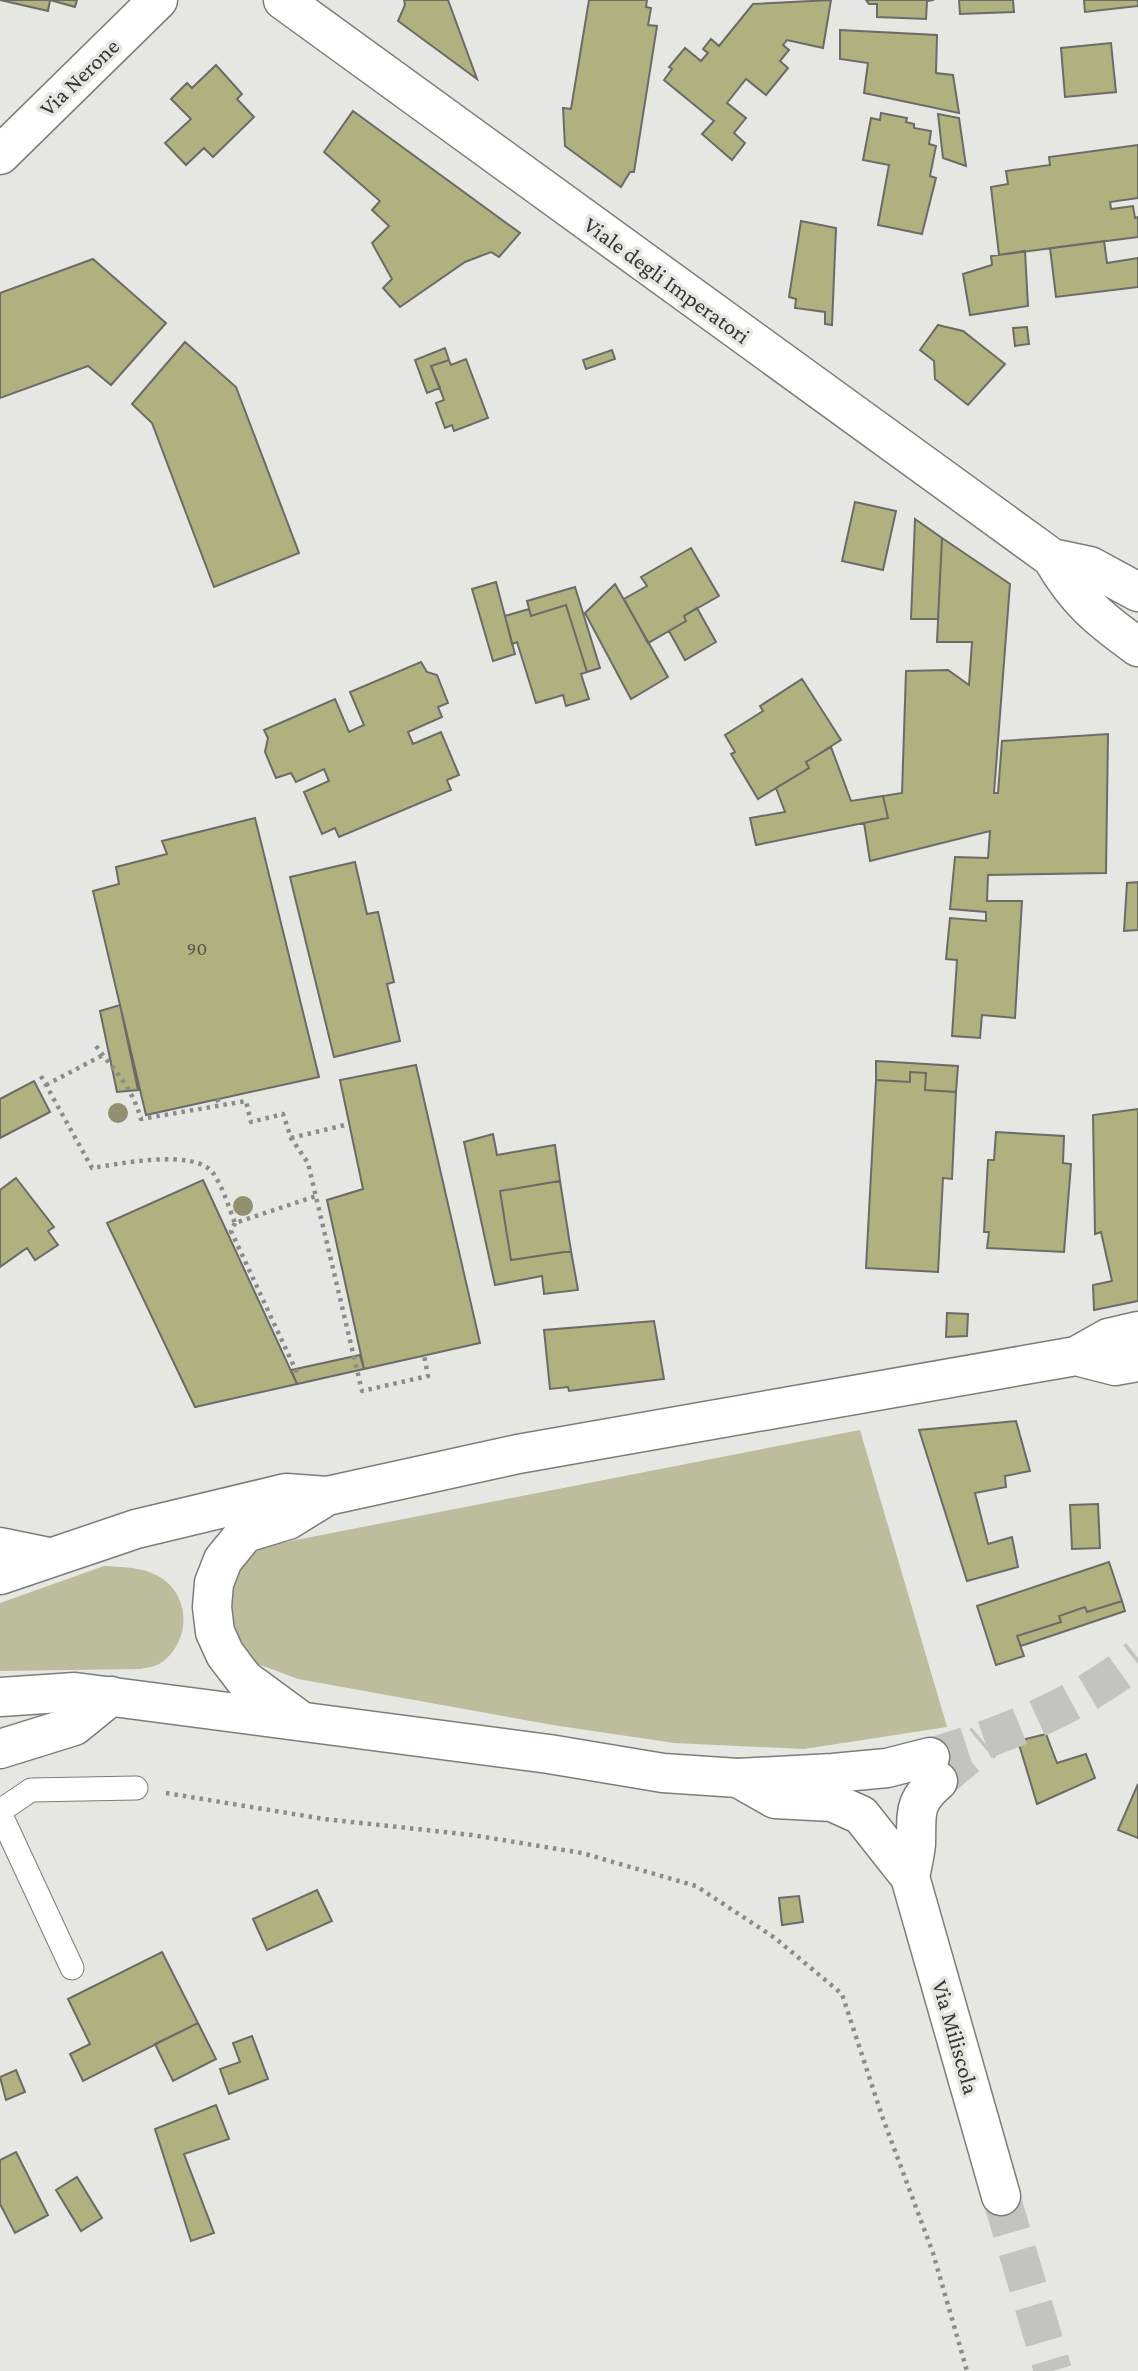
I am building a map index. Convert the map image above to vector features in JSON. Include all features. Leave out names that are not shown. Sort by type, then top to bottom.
[{"type":"main road","name":"Via Nerone","points":[[0,155],[158,0]]},
{"type":"main road","name":"Viale degli Imperatori","points":[[284,0],[1052,558],[1071,591],[1109,626],[1138,647]]},
{"type":"main road","name":"Viale degli Imperatori","points":[[1052,558],[1090,566],[1138,592]]},
{"type":"main road","points":[[0,1575],[136,1529],[286,1493],[327,1496],[518,1454],[1076,1356],[1108,1338],[1138,1331]]},
{"type":"main road","points":[[1076,1356],[1115,1366],[1138,1362]]},
{"type":"main road","points":[[301,1721],[244,1679],[225,1654],[215,1632],[212,1607],[214,1583],[223,1560],[245,1533],[288,1520],[327,1496]]},
{"type":"main road","points":[[0,1547],[49,1558]]},
{"type":"main road","points":[[0,1698],[75,1692],[549,1754],[663,1773],[738,1778]]},
{"type":"main road","points":[[0,1749],[74,1726],[111,1696]]},
{"type":"main road","name":"Via Miliscola","points":[[738,1778],[887,1768],[934,1769],[914,1815],[916,1844],[910,1877]]},
{"type":"main road","name":"Via Miliscola","points":[[738,1778],[775,1798],[832,1802],[861,1815],[910,1877],[1001,2196]]},
{"type":"lane","points":[[72,1968],[0,1812],[30,1790],[136,1788]]},
{"type":"path","points":[[96,1046],[123,1077],[135,1097],[141,1119],[246,1101],[251,1122],[284,1114],[291,1138],[308,1163],[362,1391],[428,1376],[424,1355]]},
{"type":"path","points":[[46,1086],[103,1055]]},
{"type":"path","points":[[41,1076],[92,1168],[145,1160],[196,1162],[212,1171],[235,1223]]},
{"type":"path","points":[[217,1099],[220,1106]]},
{"type":"path","points":[[291,1138],[349,1124]]},
{"type":"path","points":[[298,1375],[231,1231],[235,1223],[316,1196]]},
{"type":"path","points":[[136,1788],[324,1819],[472,1835],[582,1853],[696,1886],[775,1938],[842,1994],[882,2116],[933,2253],[967,2371]]},
{"type":"green space","points":[[860,1430],[947,1727],[804,1749],[674,1743],[553,1725],[298,1679],[253,1662],[236,1640],[230,1620],[233,1574],[247,1558],[265,1546]]},
{"type":"green space","points":[[104,1566],[152,1573],[169,1584],[177,1594],[184,1618],[178,1643],[171,1654],[159,1664],[140,1669],[0,1671],[0,1603]]},
{"type":"building","points":[[0,0],[50,0],[48,11]]},
{"type":"building","points":[[50,0],[77,0],[75,7]]},
{"type":"building","points":[[404,0],[448,0],[477,79],[398,21],[405,5]]},
{"type":"building","points":[[589,0],[647,0],[646,7],[651,8],[648,25],[657,26],[634,172],[630,172],[621,187],[565,146],[563,108],[571,109]]},
{"type":"building","points":[[831,0],[823,48],[787,40],[783,45],[789,50],[780,61],[788,68],[766,95],[746,79],[727,103],[746,118],[734,133],[745,143],[732,160],[702,134],[714,121],[664,80],[672,69],[669,67],[685,48],[701,61],[708,53],[703,49],[711,39],[719,46],[753,4]]},
{"type":"building","points":[[866,0],[934,0],[927,1],[926,19],[877,17],[877,4],[869,4]]},
{"type":"building","points":[[959,0],[1013,0],[1014,12],[960,14]]},
{"type":"building","points":[[1084,0],[1138,0],[1138,6],[1085,12]]},
{"type":"building","points":[[840,30],[937,35],[936,73],[953,75],[959,113],[864,93],[868,63],[840,59]]},
{"type":"building","points":[[1111,43],[1116,92],[1065,97],[1061,48]]},
{"type":"building","points":[[216,65],[242,94],[237,99],[254,117],[213,157],[204,148],[186,165],[165,143],[191,119],[171,99],[187,83],[192,88]]},
{"type":"building","points":[[353,111],[520,233],[499,257],[491,252],[465,262],[400,307],[383,288],[392,279],[372,243],[389,226],[372,210],[380,201],[324,152]]},
{"type":"building","points":[[881,113],[907,118],[906,122],[914,124],[914,128],[931,131],[929,144],[936,146],[930,176],[936,178],[922,234],[878,225],[889,165],[863,160],[871,118],[880,120]]},
{"type":"building","points":[[938,114],[959,118],[966,166],[943,158]]},
{"type":"building","points":[[1138,145],[1138,198],[1110,202],[1111,209],[1133,206],[1135,218],[1138,217],[1138,237],[999,255],[991,187],[1008,184],[1006,171],[1050,165],[1049,157]]},
{"type":"building","points":[[801,221],[836,228],[832,325],[825,324],[825,312],[795,308],[796,299],[789,297]]},
{"type":"building","points":[[1104,241],[1107,263],[1138,258],[1138,287],[1056,297],[1050,248]]},
{"type":"building","points":[[1025,251],[1028,306],[970,315],[963,274],[992,265],[991,256]]},
{"type":"building","points":[[93,259],[166,323],[111,385],[88,366],[0,398],[0,293]]},
{"type":"building","points":[[938,325],[963,331],[1005,364],[968,405],[935,379],[934,361],[920,350]]},
{"type":"building","points":[[1027,327],[1029,344],[1015,346],[1013,328]]},
{"type":"building","points":[[185,342],[236,387],[299,553],[214,587],[152,423],[132,404]]},
{"type":"building","points":[[445,348],[449,360],[431,366],[440,388],[427,393],[415,360]]},
{"type":"building","points":[[612,350],[615,359],[586,369],[583,360]]},
{"type":"building","points":[[466,359],[488,418],[454,431],[452,425],[445,428],[436,403],[444,400],[431,366],[449,360],[451,365]]},
{"type":"building","points":[[855,502],[896,511],[883,570],[842,561]]},
{"type":"building","points":[[915,519],[942,538],[938,619],[911,619]]},
{"type":"building","points":[[942,538],[1010,584],[994,793],[998,793],[1002,741],[1108,734],[1106,873],[988,875],[987,901],[1022,901],[1015,1018],[982,1015],[980,1038],[952,1036],[957,960],[946,959],[950,918],[986,921],[986,912],[950,909],[955,857],[988,858],[990,831],[870,861],[864,823],[888,818],[883,796],[902,793],[906,671],[948,670],[969,685],[972,642],[937,642]]},
{"type":"building","points":[[691,548],[719,596],[684,616],[686,621],[648,643],[624,599],[647,586],[641,577]]},
{"type":"building","points":[[496,582],[515,654],[493,661],[472,589]]},
{"type":"building","points":[[615,584],[668,677],[631,699],[585,613]]},
{"type":"building","points":[[575,587],[600,668],[587,672],[566,605],[531,616],[527,601]]},
{"type":"building","points":[[566,605],[587,672],[581,674],[589,699],[566,706],[563,695],[536,703],[517,642],[512,644],[505,616],[529,609],[531,616]]},
{"type":"building","points":[[697,608],[716,642],[685,660],[669,631],[686,621],[684,616]]},
{"type":"building","points":[[421,662],[427,672],[437,675],[448,703],[438,707],[442,717],[408,732],[413,744],[441,732],[459,775],[447,780],[451,790],[339,837],[335,828],[322,834],[304,792],[329,781],[324,769],[296,782],[291,773],[276,778],[265,752],[268,738],[264,730],[335,699],[349,732],[364,725],[350,692]]},
{"type":"building","points":[[802,679],[841,740],[806,762],[809,768],[758,799],[731,754],[735,752],[725,735],[763,711],[760,706]]},
{"type":"building","points":[[831,747],[851,801],[883,796],[888,818],[756,845],[750,818],[785,812],[776,788],[809,768],[806,762]]},
{"type":"building","points":[[255,818],[319,1077],[146,1115],[93,891],[119,884],[116,867],[167,854],[162,841]]},
{"type":"building","points":[[355,862],[367,914],[378,912],[394,982],[387,984],[400,1041],[334,1057],[290,877]]},
{"type":"building","points":[[1138,882],[1138,930],[1124,931],[1127,883]]},
{"type":"building","points":[[120,1005],[138,1090],[117,1092],[100,1011]]},
{"type":"building","points":[[876,1061],[958,1066],[956,1092],[925,1090],[926,1073],[910,1072],[910,1082],[876,1080]]},
{"type":"building","points":[[416,1065],[480,1343],[364,1369],[327,1200],[363,1189],[340,1080]]},
{"type":"building","points":[[910,1072],[926,1073],[925,1090],[956,1092],[952,1179],[943,1178],[938,1272],[866,1268],[876,1080],[910,1082]]},
{"type":"building","points":[[34,1081],[50,1112],[0,1138],[0,1099]]},
{"type":"building","points":[[1138,1109],[1138,1301],[1094,1310],[1093,1285],[1112,1281],[1101,1232],[1095,1234],[1093,1115]]},
{"type":"building","points":[[996,1132],[1064,1136],[1063,1163],[1071,1164],[1064,1252],[987,1248],[989,1232],[984,1232],[988,1160],[994,1160]]},
{"type":"building","points":[[493,1134],[497,1155],[555,1145],[560,1181],[500,1191],[511,1260],[571,1251],[578,1290],[544,1294],[542,1276],[495,1285],[464,1142]]},
{"type":"building","points":[[16,1178],[54,1227],[48,1231],[58,1245],[35,1260],[27,1248],[0,1267],[0,1190]]},
{"type":"building","points":[[203,1180],[297,1384],[195,1407],[107,1223]]},
{"type":"building","points":[[560,1181],[571,1251],[511,1260],[500,1191]]},
{"type":"building","points":[[947,1313],[968,1314],[967,1336],[946,1337]]},
{"type":"building","points":[[654,1321],[664,1379],[569,1391],[568,1387],[550,1389],[544,1330]]},
{"type":"building","points":[[360,1355],[364,1369],[297,1384],[291,1370]]},
{"type":"building","points":[[1016,1421],[1030,1471],[1005,1476],[1006,1487],[975,1493],[988,1544],[1012,1537],[1018,1567],[967,1581],[919,1430]]},
{"type":"building","points":[[1098,1504],[1100,1548],[1072,1549],[1070,1505]]},
{"type":"building","points":[[1109,1562],[1122,1601],[1087,1612],[1085,1607],[1059,1616],[1061,1622],[1017,1636],[1024,1656],[996,1665],[977,1606]]},
{"type":"building","points":[[1122,1601],[1125,1611],[1021,1646],[1017,1636],[1061,1622],[1059,1616],[1085,1607],[1087,1612]]},
{"type":"building","points":[[1046,1734],[1057,1763],[1086,1754],[1095,1778],[1037,1804],[1018,1741]]},
{"type":"building","points":[[1138,1784],[1138,1838],[1118,1830]]},
{"type":"building","points":[[317,1890],[332,1921],[267,1950],[253,1919]]},
{"type":"building","points":[[799,1896],[803,1922],[782,1925],[779,1898]]},
{"type":"building","points":[[162,1952],[198,2023],[83,2081],[70,2054],[90,2044],[68,1999]]},
{"type":"building","points":[[198,2023],[216,2059],[173,2081],[155,2044]]},
{"type":"building","points":[[252,2036],[268,2079],[229,2094],[220,2069],[240,2062],[233,2043]]},
{"type":"building","points":[[16,2070],[25,2092],[6,2100],[0,2077]]},
{"type":"building","points":[[216,2105],[229,2139],[184,2154],[214,2233],[191,2241],[155,2129]]},
{"type":"building","points":[[16,2152],[48,2215],[15,2233],[0,2204],[0,2160]]},
{"type":"building","points":[[77,2177],[102,2218],[81,2231],[56,2190]]},
{"type":"tunnel","points":[[930,1757],[1039,1718],[1091,1691],[1138,1658]]},
{"type":"tunnel","points":[[938,1781],[984,1742]]},
{"type":"tunnel","points":[[1001,2196],[1053,2371]]}]
